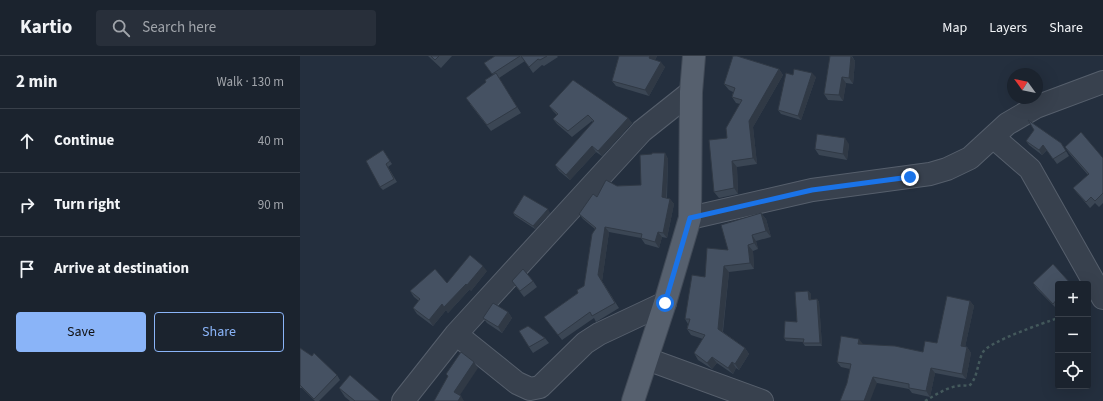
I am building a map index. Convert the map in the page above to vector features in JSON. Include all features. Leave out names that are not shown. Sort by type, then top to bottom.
[{"type":"main road","points":[[633,401],[665,303],[690,218],[691,92],[694,56]]},
{"type":"street","points":[[690,218],[812,190],[930,174],[947,169],[970,158],[1008,124],[1036,107],[1103,82]]},
{"type":"street","points":[[402,401],[456,334],[642,131],[691,92]]},
{"type":"street","points":[[994,137],[1030,168],[1103,298]]},
{"type":"street","points":[[456,334],[517,383],[530,388],[540,387],[586,343],[599,334],[665,303]]},
{"type":"street","points":[[647,359],[762,401]]},
{"type":"path","points":[[925,401],[947,389],[962,385],[969,386],[974,382],[984,351],[997,342],[1055,319]]},
{"type":"building","points":[[431,56],[439,56],[435,60]]},
{"type":"building","points":[[495,56],[520,56],[492,74],[484,63]]},
{"type":"building","points":[[521,56],[547,56],[540,60],[538,59],[529,67]]},
{"type":"building","points":[[619,56],[650,56],[649,58],[661,62],[645,90],[612,81]]},
{"type":"building","points":[[733,56],[779,69],[749,121],[753,158],[732,161],[734,188],[714,192],[709,140],[727,138],[726,128],[742,100],[732,97],[735,88],[724,84]]},
{"type":"building","points":[[830,56],[851,56],[849,78],[842,77],[839,95],[824,94]]},
{"type":"building","points":[[794,69],[812,73],[798,116],[778,110],[786,73],[793,75]]},
{"type":"building","points":[[496,73],[517,107],[487,125],[466,98],[486,82],[485,80]]},
{"type":"building","points":[[573,80],[628,118],[598,151],[592,146],[566,175],[555,165],[594,121],[588,115],[568,131],[553,119],[558,114],[549,106]]},
{"type":"building","points":[[1028,120],[1061,143],[1066,151],[1053,159],[1043,145],[1039,150],[1026,141],[1034,130]]},
{"type":"building","points":[[1081,132],[1103,158],[1103,193],[1095,201],[1091,197],[1086,202],[1073,188],[1089,174],[1065,147]]},
{"type":"building","points":[[817,134],[845,138],[843,154],[815,149]]},
{"type":"building","points":[[383,150],[390,161],[386,164],[394,179],[380,187],[366,161]]},
{"type":"building","points":[[665,153],[662,197],[670,199],[663,233],[658,232],[655,242],[641,238],[642,234],[605,227],[598,275],[615,303],[592,316],[590,312],[558,335],[544,317],[578,293],[577,290],[584,286],[592,234],[596,228],[579,214],[593,194],[597,197],[606,180],[617,186],[641,185],[640,155]]},
{"type":"building","points":[[524,195],[548,209],[533,226],[513,213]]},
{"type":"building","points":[[761,213],[766,231],[752,235],[754,243],[748,245],[750,263],[724,266],[718,329],[745,348],[735,364],[732,362],[728,368],[712,357],[707,363],[694,353],[705,335],[687,329],[690,319],[685,319],[692,275],[705,277],[707,248],[728,250],[721,225]]},
{"type":"building","points":[[470,255],[483,266],[467,285],[466,284],[444,307],[442,304],[429,320],[413,308],[420,299],[410,291],[435,269],[447,283]]},
{"type":"building","points":[[1053,264],[1068,281],[1055,281],[1055,302],[1053,304],[1033,283]]},
{"type":"building","points":[[523,269],[533,281],[520,291],[512,281]]},
{"type":"building","points":[[808,291],[809,300],[817,299],[820,343],[803,343],[804,339],[784,338],[785,321],[797,322],[795,292]]},
{"type":"building","points":[[947,296],[970,301],[961,346],[967,347],[962,374],[931,368],[926,391],[909,388],[909,384],[873,377],[864,401],[840,401],[847,383],[851,364],[837,362],[841,336],[859,339],[858,344],[895,346],[923,352],[925,341],[937,343]]},
{"type":"building","points":[[493,303],[508,312],[498,327],[483,318]]},
{"type":"building","points":[[528,326],[545,338],[529,347],[519,331]]},
{"type":"building","points":[[300,348],[312,356],[314,353],[337,375],[314,399],[300,385]]},
{"type":"building","points":[[461,352],[474,362],[454,392],[461,396],[458,401],[434,401],[448,376],[446,374]]},
{"type":"building","points":[[350,375],[380,401],[355,401],[339,388]]},
{"type":"route","points":[[665,303],[690,218],[812,190],[910,177]]}]
